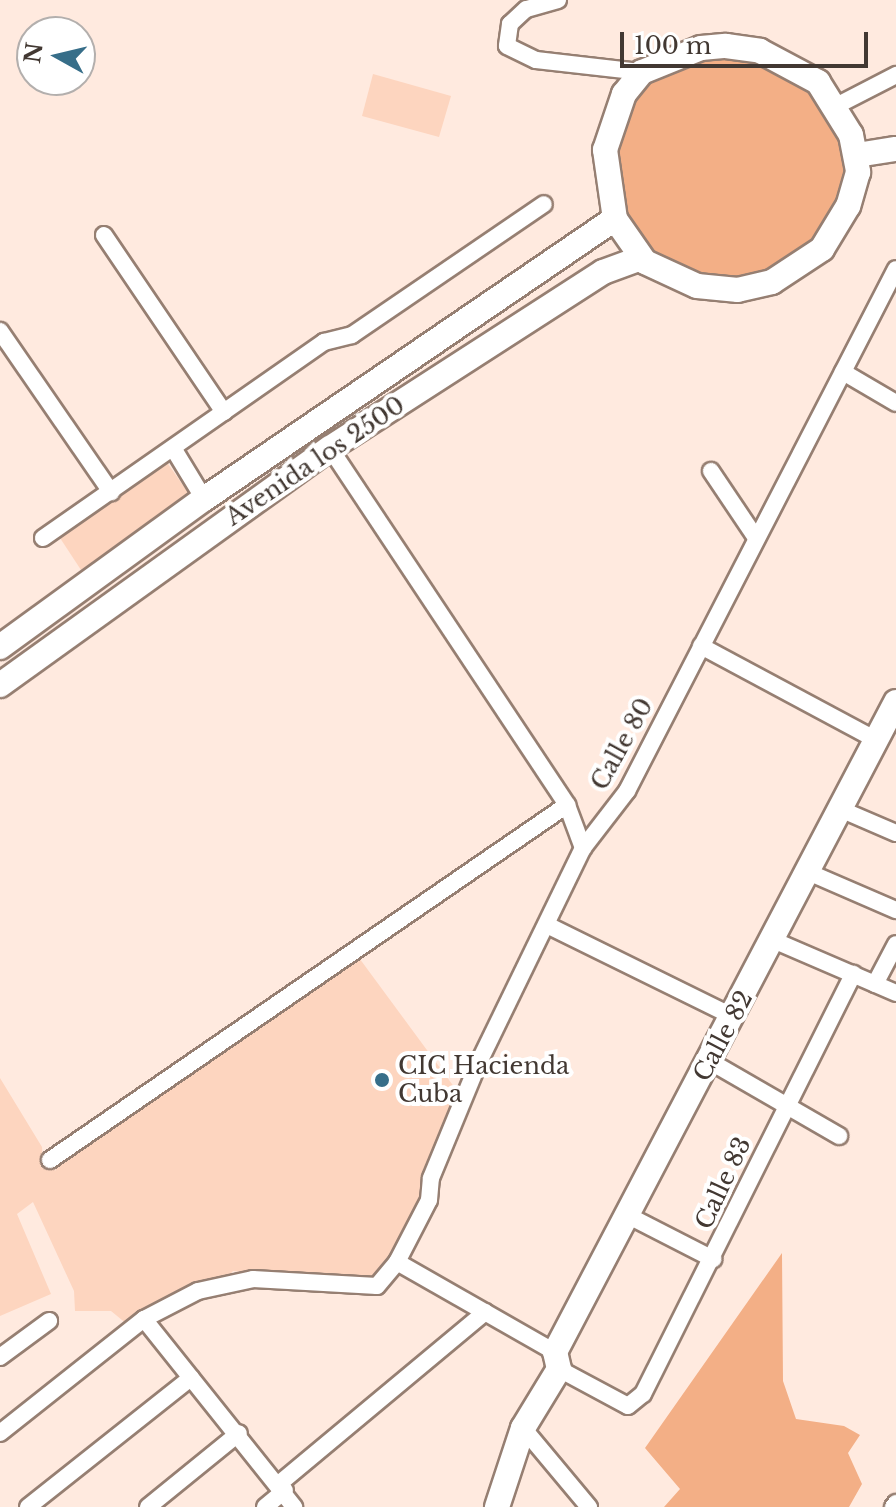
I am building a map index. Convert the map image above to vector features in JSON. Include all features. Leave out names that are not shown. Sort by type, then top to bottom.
[{"type":"main road","points":[[701,48],[760,51],[818,82],[836,106],[857,155],[858,172],[835,230],[808,261],[772,282],[738,290],[697,286],[641,258],[615,219],[605,150],[624,94],[642,72],[701,48]]},
{"type":"main road","points":[[857,155],[896,149]]},
{"type":"main road","name":"Avenida los 2500","points":[[0,647],[204,499],[615,219]]},
{"type":"main road","name":"Avenida los 2500","points":[[0,685],[330,448],[603,272],[641,258]]},
{"type":"main road","name":"Calle 82","points":[[497,1507],[523,1428],[627,1215],[711,1062],[896,702]]},
{"type":"street","points":[[558,0],[526,9],[510,24],[507,46],[536,60],[642,72]]},
{"type":"street","points":[[836,106],[896,75]]},
{"type":"street","points":[[43,538],[324,342],[352,335],[544,204]]},
{"type":"street","points":[[104,235],[224,412]]},
{"type":"street","name":"Calle 80","points":[[144,1319],[224,1282],[287,1278],[377,1286],[397,1262],[429,1200],[431,1178],[478,1064],[583,848],[627,791],[896,269]]},
{"type":"street","points":[[0,331],[111,492]]},
{"type":"street","points":[[843,372],[896,403]]},
{"type":"street","points":[[173,448],[204,499]]},
{"type":"street","points":[[330,448],[567,805],[583,848]]},
{"type":"street","points":[[711,471],[756,538]]},
{"type":"street","points":[[701,646],[876,740]]},
{"type":"street","points":[[50,1160],[567,805]]},
{"type":"street","points":[[840,809],[896,833]]},
{"type":"street","points":[[808,872],[896,910]]},
{"type":"street","points":[[547,925],[734,1017]]},
{"type":"street","points":[[773,940],[896,993]]},
{"type":"street","points":[[875,984],[896,944]]},
{"type":"street","name":"Calle 83","points":[[557,1361],[628,1406],[643,1394],[853,974]]},
{"type":"street","points":[[711,1062],[839,1136]]},
{"type":"street","points":[[627,1215],[713,1259]]},
{"type":"street","points":[[397,1262],[485,1312],[557,1361]]},
{"type":"street","points":[[265,1507],[282,1487],[485,1312]]},
{"type":"street","points":[[0,1433],[144,1319],[239,1433],[294,1507]]},
{"type":"street","points":[[0,1357],[49,1321]]},
{"type":"street","points":[[28,1507],[191,1378]]},
{"type":"street","points":[[523,1428],[589,1507]]},
{"type":"street","points":[[148,1507],[239,1433]]},
{"type":"shaded area","points":[[726,46],[818,82],[857,155],[835,230],[738,290],[645,262],[607,178],[624,94]]},
{"type":"shaded area","points":[[373,74],[451,96],[439,137],[362,116]]},
{"type":"shaded area","points":[[166,461],[192,498],[83,573],[60,538]]},
{"type":"shaded area","points":[[354,951],[463,1099],[429,1200],[377,1286],[233,1271],[224,1282],[133,1329],[111,1311],[75,1311],[74,1291],[33,1202],[17,1214],[51,1294],[0,1316],[0,1078],[42,1147],[43,1160],[56,1171],[50,1160]]},
{"type":"shaded area","points":[[782,1253],[783,1381],[796,1419],[844,1426],[860,1435],[848,1453],[862,1484],[849,1507],[664,1507],[680,1489],[645,1448]]},
{"type":"place","name":"CIC Hacienda Cuba","points":[[382,1080]]}]
